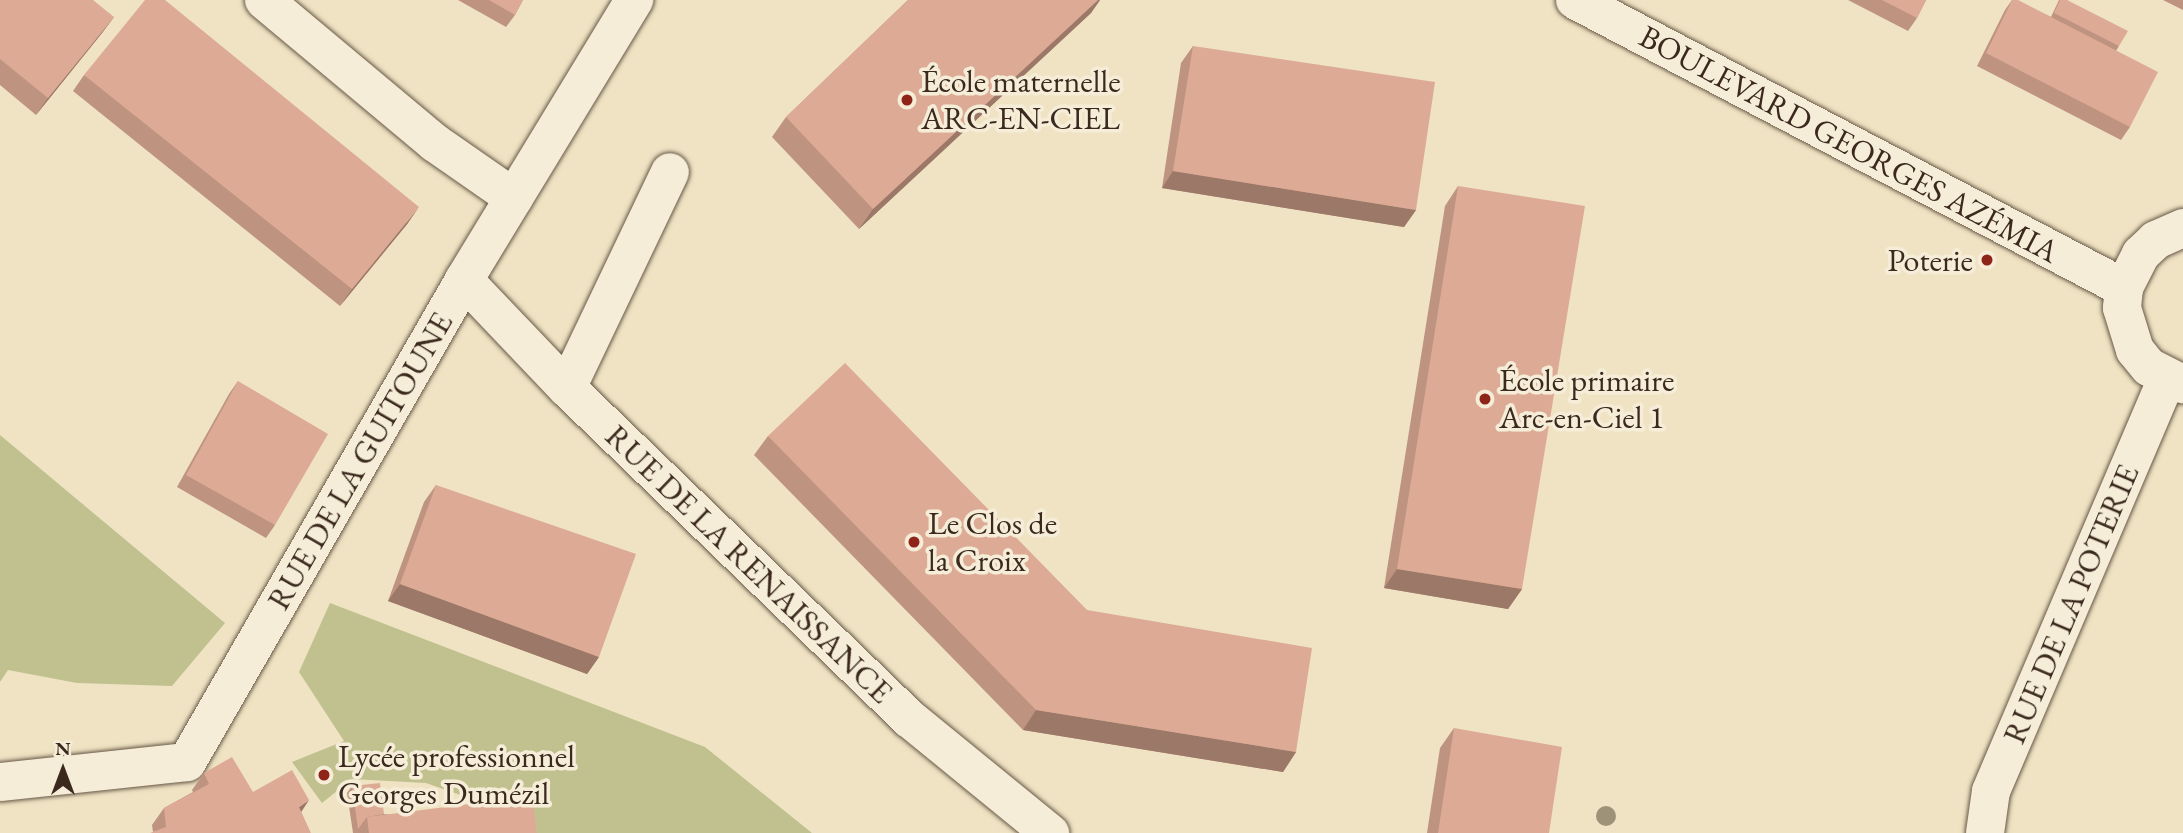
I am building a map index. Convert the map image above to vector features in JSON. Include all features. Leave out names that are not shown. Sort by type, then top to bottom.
[{"type":"street","points":[[264,0],[435,143],[514,198]]},
{"type":"street","name":"RUE DE LA GUITOUNE","points":[[0,782],[187,762],[464,279],[634,0]]},
{"type":"street","name":"BOULEVARD GEORGES AZÉMIA","points":[[1575,0],[2124,288]]},
{"type":"street","points":[[567,388],[670,172]]},
{"type":"street","points":[[2175,381],[2134,350],[2125,330],[2124,288],[2141,254],[2156,240],[2183,228]]},
{"type":"street","name":"RUE DE LA RENAISSANCE","points":[[464,279],[567,388],[910,719],[1049,833]]},
{"type":"street","name":"RUE DE LA POTERIE","points":[[1985,833],[1991,790],[2175,381]]},
{"type":"green space","points":[[0,435],[225,623],[172,686],[77,683],[8,670],[0,682]]},
{"type":"green space","points":[[330,603],[705,747],[812,833],[521,833],[518,815],[426,783],[352,779],[322,803],[292,762],[344,741],[299,672]]},
{"type":"building","points":[[0,0],[93,0],[114,17],[48,98],[0,59]]},
{"type":"building","points":[[145,0],[165,0],[419,207],[352,289],[84,75]]},
{"type":"building","points":[[489,0],[523,0],[515,15]]},
{"type":"building","points":[[908,0],[1098,0],[873,209],[786,117]]},
{"type":"building","points":[[1882,0],[1926,0],[1917,18]]},
{"type":"building","points":[[2012,0],[2018,0],[2158,72],[2130,127],[1986,53]]},
{"type":"building","points":[[2060,0],[2067,0],[2128,31],[2119,46],[2054,13]]},
{"type":"building","points":[[1193,46],[1435,82],[1416,210],[1173,171]]},
{"type":"building","points":[[1458,186],[1585,206],[1522,589],[1397,569]]},
{"type":"building","name":"Le Clos de la Croix","points":[[845,363],[1087,610],[1312,648],[1296,752],[1036,710],[768,436]]},
{"type":"building","points":[[238,381],[328,434],[275,525],[186,475]]},
{"type":"building","points":[[436,485],[636,554],[599,657],[400,584]]},
{"type":"building","points":[[1454,728],[1562,747],[1549,833],[1438,833]]},
{"type":"building","points":[[232,757],[253,792],[292,770],[309,800],[299,807],[311,833],[150,833],[166,827],[164,808],[209,784],[204,773]]},
{"type":"building","points":[[380,783],[384,814],[367,817],[358,829],[352,786]]},
{"type":"building","points":[[532,796],[537,833],[369,833],[367,817]]},
{"type":"place","name":"École maternelle ARC-EN-CIEL","points":[[907,100]]},
{"type":"place","name":"Poterie","points":[[1987,260]]},
{"type":"place","name":"École primaire Arc-en-Ciel 1","points":[[1485,399]]},
{"type":"place","name":"Le Clos de la Croix","points":[[914,542]]},
{"type":"place","name":"Lycée professionnel Georges Dumézil","points":[[324,775]]}]
